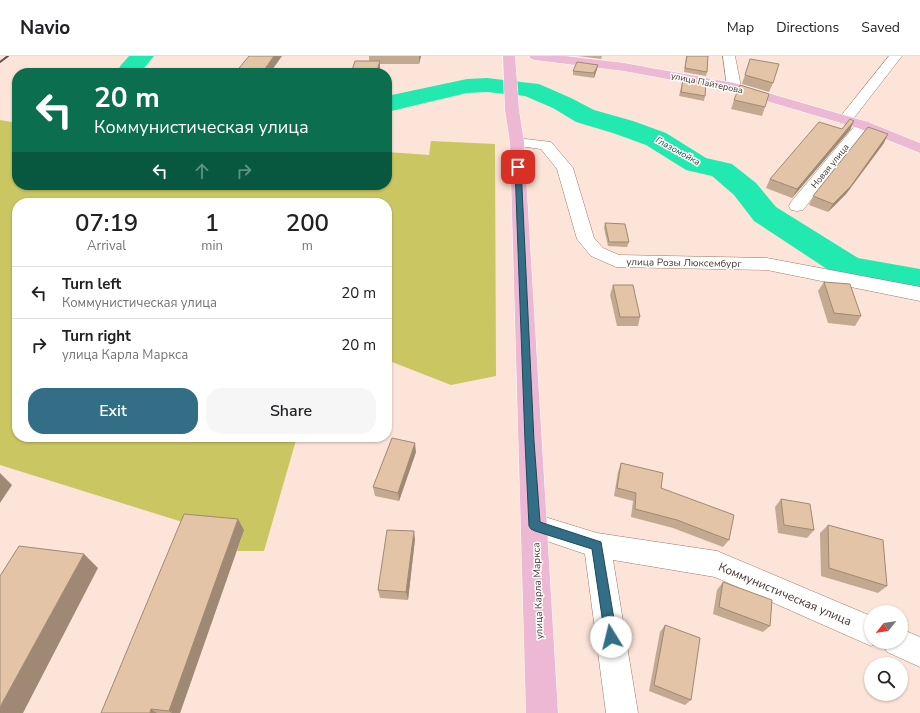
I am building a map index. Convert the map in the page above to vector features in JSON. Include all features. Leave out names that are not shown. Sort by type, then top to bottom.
[{"type":"main road","name":"улица Карла Маркса","points":[[509,56],[512,110],[517,142],[542,713]]},
{"type":"main road","name":"улица Пайтерова","points":[[535,56],[624,67],[734,87],[863,125],[920,148]]},
{"type":"street","points":[[729,56],[734,87]]},
{"type":"street","points":[[845,120],[896,56]]},
{"type":"street","name":"Новая улица","points":[[797,206],[863,125]]},
{"type":"street","name":"улица Розы Люксембург","points":[[517,142],[546,145],[565,168],[586,239],[597,252],[616,261],[767,264],[920,294]]},
{"type":"street","name":"Коммунистическая улица","points":[[535,526],[598,545],[717,564],[864,628]]},
{"type":"street","points":[[598,545],[622,713]]},
{"type":"street","points":[[908,647],[920,652]]},
{"type":"shaded area","points":[[0,120],[12,122],[12,190],[392,190],[392,152],[429,155],[431,141],[495,144],[496,376],[451,385],[392,362],[392,198],[12,198],[12,442],[296,442],[264,551],[237,551],[244,530],[192,525],[0,465]]},
{"type":"building","points":[[249,56],[274,56],[266,68],[239,68]]},
{"type":"building","points":[[687,56],[708,56],[707,72],[685,68]]},
{"type":"building","points":[[750,59],[779,64],[773,83],[745,75]]},
{"type":"building","points":[[355,61],[380,61],[378,68],[353,68]]},
{"type":"building","points":[[577,62],[598,65],[594,73],[573,71]]},
{"type":"building","points":[[683,79],[706,83],[705,96],[681,92]]},
{"type":"building","points":[[740,85],[769,94],[765,107],[734,100]]},
{"type":"building","points":[[850,119],[854,121],[797,189],[770,179],[819,122],[842,129]]},
{"type":"building","points":[[868,127],[888,134],[851,186],[833,204],[813,196]]},
{"type":"building","points":[[605,223],[625,224],[629,242],[609,242]]},
{"type":"building","points":[[824,282],[850,284],[861,316],[834,313]]},
{"type":"building","points":[[613,285],[633,285],[640,317],[620,317]]},
{"type":"building","points":[[392,438],[415,443],[398,493],[373,487],[390,442],[392,442]]},
{"type":"building","points":[[621,463],[663,473],[661,488],[734,515],[729,540],[677,520],[635,509],[636,493],[617,488]]},
{"type":"building","points":[[781,499],[810,504],[814,530],[784,525]]},
{"type":"building","points":[[184,514],[238,519],[169,711],[151,709],[150,713],[101,713]]},
{"type":"building","points":[[828,525],[883,540],[887,586],[829,568]]},
{"type":"building","points":[[387,530],[414,531],[406,592],[378,590]]},
{"type":"building","points":[[19,546],[84,554],[0,707],[0,576]]},
{"type":"building","points":[[723,582],[772,600],[770,626],[719,607]]},
{"type":"building","points":[[665,625],[700,638],[691,700],[654,685]]},
{"type":"waterway","name":"Глазомойка","points":[[131,68],[142,56]]},
{"type":"waterway","name":"Глазомойка","points":[[392,103],[467,86],[487,85],[530,89],[562,103],[585,116],[623,127],[656,139],[696,164],[722,170],[745,189],[765,214],[848,267],[920,281]]},
{"type":"railway","points":[[0,62],[8,56]]},
{"type":"route","points":[[518,167],[529,441],[535,526],[598,545],[611,637]]}]
